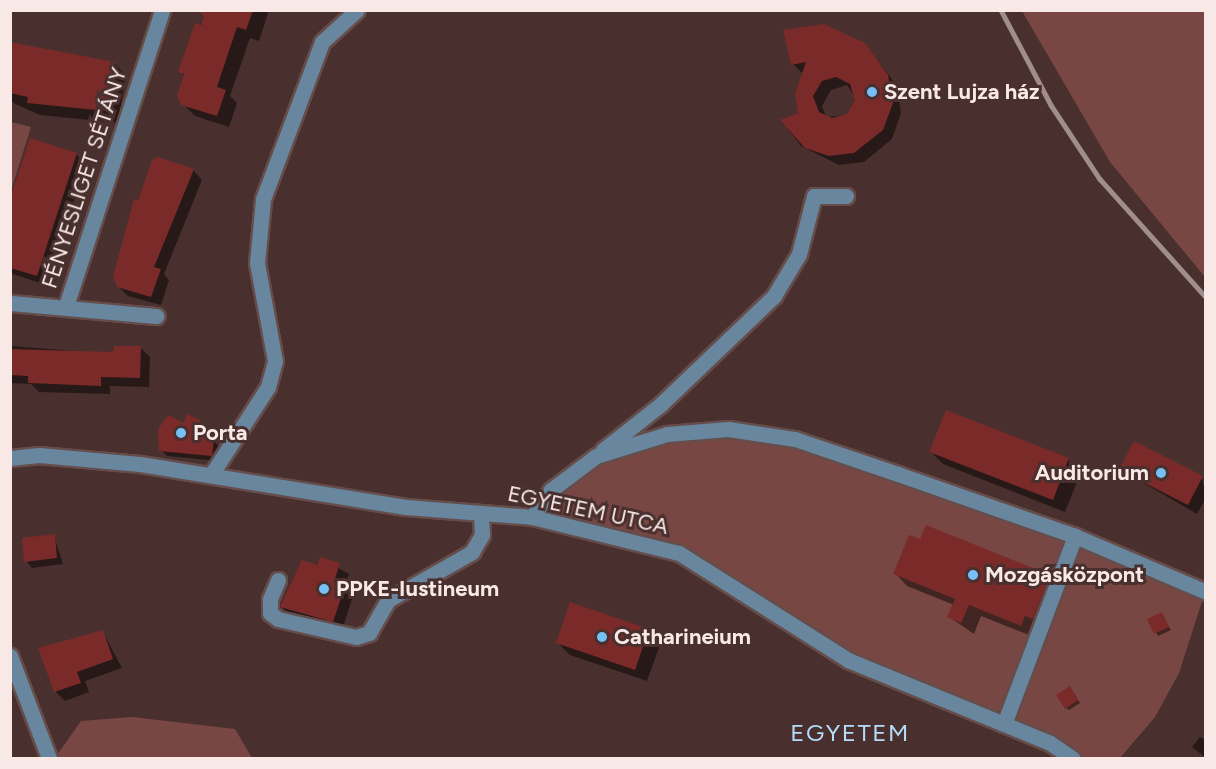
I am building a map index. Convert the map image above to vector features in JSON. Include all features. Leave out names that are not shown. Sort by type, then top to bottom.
[{"type":"street","name":"FÉNYESLIGET SÉTÁNY","points":[[10,303],[66,306],[162,10]]},
{"type":"street","points":[[211,475],[268,387],[274,362],[257,263],[263,199],[322,42],[357,10]]},
{"type":"street","points":[[532,517],[551,490],[660,405],[774,296],[799,254],[813,196],[846,196]]},
{"type":"street","points":[[66,306],[156,316]]},
{"type":"street","points":[[596,456],[667,434],[728,429],[795,439],[1075,536],[1205,592]]},
{"type":"street","name":"EGYETEM UTCA","points":[[10,458],[39,455],[140,464],[406,507],[532,517],[680,553],[848,660],[1005,724],[1072,759]]},
{"type":"street","points":[[278,580],[270,599],[270,613],[278,619],[356,637],[369,633],[388,600],[472,552],[482,535],[481,513]]},
{"type":"street","points":[[1005,724],[1075,536]]},
{"type":"street","points":[[10,656],[49,759]]},
{"type":"shaded area","points":[[1022,11],[1205,11],[1205,277],[1110,162]]},
{"type":"shaded area","points":[[10,122],[31,127],[11,191]]},
{"type":"shaded area","points":[[667,434],[795,439],[1205,592],[1179,673],[1155,717],[1120,758],[1072,758],[848,660],[712,569],[532,517],[596,456]]},
{"type":"shaded area","points":[[132,717],[235,729],[252,758],[55,758],[81,721]]},
{"type":"building","points":[[198,10],[253,10],[246,30],[237,27],[217,87],[226,90],[217,116],[181,105],[177,96],[184,74],[178,72],[195,23],[201,25],[204,16]]},
{"type":"building","name":"Szent Lujza ház","points":[[824,24],[865,43],[888,75],[893,103],[883,130],[854,153],[829,156],[805,148],[780,120],[798,113],[795,94],[806,62],[791,65],[783,30]],"holes":[[[836,77],[850,84],[855,100],[847,114],[832,118],[819,112],[813,96],[822,81]]]},
{"type":"building","points":[[10,42],[115,62],[106,111],[27,103],[28,97],[10,93]]},
{"type":"building","points":[[30,138],[77,153],[37,276],[10,268],[10,198]]},
{"type":"building","points":[[158,157],[194,169],[154,267],[161,269],[151,297],[117,287],[113,277],[134,199],[138,201],[152,160]]},
{"type":"building","points":[[114,346],[141,346],[140,378],[101,377],[101,386],[28,383],[28,376],[10,375],[10,349],[113,352]]},
{"type":"building","points":[[946,410],[1069,458],[1053,500],[929,452]]},
{"type":"building","name":"Porta","points":[[187,414],[200,420],[207,438],[214,439],[212,456],[159,451],[158,429],[168,415],[184,423]]},
{"type":"building","name":"Auditorium","points":[[1134,441],[1203,476],[1188,505],[1119,470]]},
{"type":"building","name":"Mozgásközpont","points":[[926,525],[1050,575],[1033,619],[1025,616],[1021,626],[969,605],[961,623],[947,617],[955,599],[893,574],[909,535],[920,539]]},
{"type":"building","points":[[55,534],[57,558],[24,562],[22,538]]},
{"type":"building","name":"PPKE-Iustineum","points":[[320,557],[340,563],[334,582],[345,586],[333,622],[280,607],[302,560],[317,565]]},
{"type":"building","name":"Catharineium","points":[[570,602],[649,629],[635,670],[556,643]]},
{"type":"building","points":[[1162,612],[1169,627],[1154,634],[1147,619]]},
{"type":"building","points":[[103,630],[113,659],[77,672],[81,683],[54,692],[38,648]]},
{"type":"building","points":[[1070,686],[1078,700],[1065,709],[1056,695]]},
{"type":"railway","points":[[1001,10],[1051,105],[1100,179],[1206,297]]},
{"type":"place","name":"Szent Lujza ház","points":[[872,92]]},
{"type":"place","name":"Porta","points":[[181,433]]},
{"type":"place","name":"Auditorium","points":[[1161,473]]},
{"type":"place","name":"Mozgásközpont","points":[[973,575]]},
{"type":"place","name":"PPKE-Iustineum","points":[[324,589]]},
{"type":"place","name":"Catharineium","points":[[602,637]]},
{"type":"district","name":"EGYETEM","points":[[850,733]]}]
